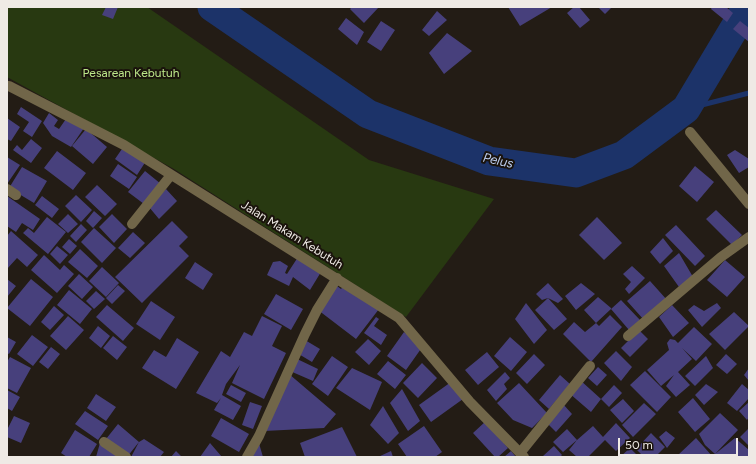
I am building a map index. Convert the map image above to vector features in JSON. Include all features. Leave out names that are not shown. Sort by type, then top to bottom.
[{"type":"street","name":"Jalan Makam Kebutuh","points":[[7,86],[124,145],[399,318],[470,402],[522,455]]},
{"type":"street","points":[[690,132],[749,204]]},
{"type":"street","points":[[132,224],[171,175]]},
{"type":"street","points":[[7,189],[16,195]]},
{"type":"street","points":[[628,336],[721,258],[749,237]]},
{"type":"street","points":[[247,457],[259,436],[317,310],[337,278]]},
{"type":"street","points":[[522,455],[590,366]]},
{"type":"street","points":[[104,442],[126,457]]},
{"type":"green space","name":"Pesarean Kebutuh","points":[[7,7],[147,7],[369,160],[494,199],[406,317],[174,169],[7,77]]},
{"type":"building","points":[[106,7],[118,7],[113,19],[102,15]]},
{"type":"building","points":[[352,7],[379,7],[364,23],[350,9]]},
{"type":"building","points":[[508,7],[552,7],[520,26]]},
{"type":"building","points":[[574,7],[579,7],[590,20],[580,28],[567,13]]},
{"type":"building","points":[[598,7],[612,7],[605,14]]},
{"type":"building","points":[[712,7],[726,7],[733,13],[727,22],[711,9]]},
{"type":"building","points":[[437,11],[447,20],[429,36],[422,30]]},
{"type":"building","points":[[346,18],[364,32],[357,45],[338,29]]},
{"type":"building","points":[[381,21],[395,30],[381,51],[367,42]]},
{"type":"building","points":[[740,21],[749,28],[749,42],[733,29]]},
{"type":"building","points":[[447,33],[472,51],[444,74],[429,53]]},
{"type":"building","points":[[21,107],[42,121],[32,137],[23,131],[29,122],[17,114]]},
{"type":"building","points":[[49,113],[58,120],[54,126],[59,129],[68,116],[84,128],[71,147],[52,136],[43,123]]},
{"type":"building","points":[[7,118],[20,127],[11,141],[7,139]]},
{"type":"building","points":[[86,129],[107,147],[93,164],[72,146]]},
{"type":"building","points":[[31,139],[42,148],[31,163],[13,150],[17,145],[22,150]]},
{"type":"building","points":[[124,146],[146,161],[137,175],[115,159]]},
{"type":"building","points":[[735,150],[749,159],[749,167],[739,173],[727,155]]},
{"type":"building","points":[[57,151],[86,173],[73,190],[44,168]]},
{"type":"building","points":[[7,157],[20,165],[7,184]]},
{"type":"building","points":[[118,164],[137,177],[129,189],[110,176]]},
{"type":"building","points":[[695,166],[714,182],[697,202],[679,186]]},
{"type":"building","points":[[22,167],[47,181],[34,203],[9,188]]},
{"type":"building","points":[[145,171],[161,184],[144,204],[128,192]]},
{"type":"building","points":[[97,185],[117,204],[105,216],[85,197]]},
{"type":"building","points":[[166,189],[177,201],[159,219],[149,207]]},
{"type":"building","points":[[76,195],[92,210],[81,222],[65,206]]},
{"type":"building","points":[[7,196],[40,219],[33,230],[22,223],[16,232],[7,226]]},
{"type":"building","points":[[42,196],[59,209],[52,218],[35,205]]},
{"type":"building","points":[[716,210],[742,235],[732,245],[706,219]]},
{"type":"building","points":[[94,211],[102,218],[93,228],[86,221]]},
{"type":"building","points":[[68,214],[78,224],[68,233],[58,224]]},
{"type":"building","points":[[112,214],[127,229],[114,243],[99,227]]},
{"type":"building","points":[[47,217],[66,232],[48,254],[23,233],[28,228],[34,233]]},
{"type":"building","points":[[597,217],[622,243],[604,260],[579,235]]},
{"type":"building","points":[[172,221],[188,237],[179,246],[189,256],[142,303],[115,277]]},
{"type":"building","points":[[81,224],[87,230],[76,242],[70,236]]},
{"type":"building","points":[[676,225],[705,256],[695,266],[665,235]]},
{"type":"building","points":[[94,228],[116,248],[102,263],[81,242]]},
{"type":"building","points":[[11,231],[38,255],[27,267],[17,258],[7,269],[7,236]]},
{"type":"building","points":[[133,232],[145,243],[130,258],[118,248]]},
{"type":"building","points":[[663,238],[673,251],[660,264],[650,252]]},
{"type":"building","points":[[69,239],[77,246],[70,254],[62,247]]},
{"type":"building","points":[[57,246],[68,255],[60,264],[50,254]]},
{"type":"building","points":[[80,249],[98,266],[87,278],[68,262]]},
{"type":"building","points":[[679,253],[693,277],[679,287],[664,266]]},
{"type":"building","points":[[44,255],[60,270],[64,265],[74,274],[57,293],[31,270]]},
{"type":"building","points":[[298,257],[321,272],[310,290],[293,277],[289,286],[267,275],[273,262],[280,261],[288,266],[285,273],[287,274]]},
{"type":"building","points":[[725,260],[745,277],[727,297],[707,280]]},
{"type":"building","points":[[195,262],[213,274],[203,290],[185,278]]},
{"type":"building","points":[[632,266],[645,278],[629,294],[625,289],[631,282],[623,274]]},
{"type":"building","points":[[102,267],[119,283],[106,297],[89,281]]},
{"type":"building","points":[[79,274],[93,287],[82,299],[68,286]]},
{"type":"building","points":[[7,279],[16,286],[7,297]]},
{"type":"building","points":[[31,279],[53,297],[30,326],[7,308]]},
{"type":"building","points":[[650,281],[667,300],[644,320],[627,301]]},
{"type":"building","points":[[548,283],[563,299],[558,303],[548,298],[542,300],[536,294]]},
{"type":"building","points":[[581,283],[595,294],[576,310],[565,296]]},
{"type":"building","points":[[345,284],[379,309],[356,339],[318,310],[337,286],[341,289]]},
{"type":"building","points":[[118,285],[125,291],[112,304],[106,298]]},
{"type":"building","points":[[69,290],[92,309],[80,324],[57,305]]},
{"type":"building","points":[[96,291],[105,299],[94,309],[86,301]]},
{"type":"building","points":[[276,294],[303,309],[291,330],[264,314]]},
{"type":"building","points":[[598,297],[611,309],[596,323],[584,310]]},
{"type":"building","points":[[548,298],[567,319],[554,330],[535,310]]},
{"type":"building","points":[[621,300],[640,320],[629,330],[611,309]]},
{"type":"building","points":[[151,301],[175,317],[160,340],[136,324]]},
{"type":"building","points":[[526,303],[547,330],[534,344],[515,319]]},
{"type":"building","points":[[717,303],[721,308],[702,327],[688,310],[694,305],[704,311]]},
{"type":"building","points":[[107,305],[134,328],[123,341],[96,317]]},
{"type":"building","points":[[672,305],[689,323],[673,337],[659,317]]},
{"type":"building","points":[[54,306],[64,315],[50,330],[41,322]]},
{"type":"building","points":[[734,312],[749,326],[725,350],[709,334]]},
{"type":"building","points":[[610,315],[622,327],[591,362],[563,334],[574,322],[585,332],[596,323],[599,326]]},
{"type":"building","points":[[68,316],[84,330],[66,350],[50,336]]},
{"type":"building","points":[[262,316],[282,326],[272,346],[286,353],[264,399],[232,383],[240,365],[226,384],[222,395],[241,406],[233,420],[214,410],[221,398],[217,403],[196,393],[221,351],[230,357],[244,332],[252,336]]},
{"type":"building","points":[[376,317],[379,319],[374,326],[387,335],[381,345],[364,333]]},
{"type":"building","points":[[98,326],[110,336],[101,348],[89,338]]},
{"type":"building","points":[[694,327],[712,344],[696,361],[682,348],[692,359],[678,372],[690,385],[676,397],[666,386],[674,375],[661,386],[647,370],[669,350],[667,343],[670,339],[675,340],[678,343]]},
{"type":"building","points":[[639,330],[648,339],[630,357],[621,348]]},
{"type":"building","points":[[404,332],[423,346],[406,370],[387,356]]},
{"type":"building","points":[[32,335],[48,347],[33,366],[17,354]]},
{"type":"building","points":[[113,336],[127,347],[117,360],[103,348]]},
{"type":"building","points":[[7,337],[16,342],[9,354],[7,353]]},
{"type":"building","points":[[510,337],[527,352],[511,371],[494,356]]},
{"type":"building","points":[[177,338],[199,352],[176,389],[142,368],[154,350],[166,357]]},
{"type":"building","points":[[368,339],[381,351],[369,365],[355,352]]},
{"type":"building","points":[[305,340],[320,349],[312,362],[297,353]]},
{"type":"building","points":[[51,347],[60,354],[48,369],[39,362]]},
{"type":"building","points":[[616,351],[632,367],[621,381],[604,363]]},
{"type":"building","points":[[487,352],[499,367],[478,385],[465,370]]},
{"type":"building","points":[[534,354],[545,365],[527,384],[516,373]]},
{"type":"building","points":[[726,354],[737,364],[727,374],[716,365]]},
{"type":"building","points":[[332,356],[348,367],[328,396],[312,384]]},
{"type":"building","points":[[706,356],[713,368],[695,386],[685,376]]},
{"type":"building","points":[[10,357],[31,368],[17,393],[7,388],[7,362]]},
{"type":"building","points":[[295,358],[318,369],[313,381],[290,371]]},
{"type":"building","points":[[388,361],[406,375],[395,389],[377,374]]},
{"type":"building","points":[[422,363],[437,378],[418,398],[403,383]]},
{"type":"building","points":[[598,367],[607,375],[597,386],[588,378]]},
{"type":"building","points":[[352,368],[382,382],[370,410],[336,388]]},
{"type":"building","points":[[749,368],[749,381],[744,375]]},
{"type":"building","points":[[645,371],[671,397],[657,412],[630,385]]},
{"type":"building","points":[[505,372],[510,378],[504,384],[507,389],[496,401],[487,390]]},
{"type":"building","points":[[289,374],[336,414],[324,428],[264,431]]},
{"type":"building","points":[[560,375],[570,384],[549,409],[539,400]]},
{"type":"building","points":[[580,380],[601,399],[591,412],[569,393]]},
{"type":"building","points":[[451,382],[463,399],[431,422],[419,405]]},
{"type":"building","points":[[519,383],[547,413],[532,428],[513,420],[497,403]]},
{"type":"building","points":[[706,384],[718,392],[704,405],[695,395]]},
{"type":"building","points":[[742,384],[749,390],[749,398],[737,411],[727,403]]},
{"type":"building","points":[[231,385],[246,393],[241,402],[226,394]]},
{"type":"building","points":[[614,385],[622,393],[609,407],[601,399]]},
{"type":"building","points":[[402,389],[420,421],[408,431],[390,403]]},
{"type":"building","points":[[7,390],[20,397],[12,411],[7,408]]},
{"type":"building","points":[[96,394],[116,407],[106,421],[87,408]]},
{"type":"building","points":[[693,398],[710,419],[695,432],[678,412]]},
{"type":"building","points":[[623,399],[634,411],[622,423],[610,410]]},
{"type":"building","points":[[250,402],[262,406],[253,429],[242,425]]},
{"type":"building","points":[[749,402],[749,417],[747,420],[739,411]]},
{"type":"building","points":[[644,403],[656,414],[633,437],[622,425]]},
{"type":"building","points":[[563,404],[572,414],[556,432],[546,422]]},
{"type":"building","points":[[383,406],[399,433],[388,444],[370,425]]},
{"type":"building","points":[[85,411],[108,426],[98,440],[75,424]]},
{"type":"building","points":[[720,413],[738,430],[715,454],[705,445],[699,434]]},
{"type":"building","points":[[14,416],[30,423],[21,443],[7,437],[7,430]]},
{"type":"building","points":[[221,418],[249,434],[239,452],[211,436]]},
{"type":"building","points":[[486,421],[508,448],[498,457],[495,457],[473,433]]},
{"type":"building","points":[[616,423],[630,438],[616,451],[605,440],[588,457],[577,457],[569,450],[577,440],[593,426],[603,437]]},
{"type":"building","points":[[118,424],[139,442],[127,457],[106,439]]},
{"type":"building","points":[[424,426],[442,452],[435,457],[407,457],[398,444]]},
{"type":"building","points":[[342,427],[357,457],[305,457],[300,443]]},
{"type":"building","points":[[749,428],[749,446],[740,437]]},
{"type":"building","points":[[567,429],[577,440],[563,452],[553,442]]},
{"type":"building","points":[[75,430],[97,444],[89,457],[67,457],[61,453]]},
{"type":"building","points":[[666,431],[675,438],[667,448],[659,437]]},
{"type":"building","points":[[651,433],[665,447],[655,457],[644,457],[636,449]]},
{"type":"building","points":[[696,438],[713,457],[679,457],[678,455]]},
{"type":"building","points":[[735,438],[749,450],[749,457],[718,457],[715,454]]},
{"type":"building","points":[[144,439],[164,452],[160,457],[131,457],[139,442]]},
{"type":"building","points":[[258,440],[263,457],[249,457]]},
{"type":"building","points":[[100,443],[121,457],[96,457]]},
{"type":"building","points":[[210,443],[222,457],[200,457]]},
{"type":"building","points":[[554,446],[562,455],[560,457],[543,456]]},
{"type":"building","points":[[630,448],[639,457],[620,457]]},
{"type":"building","points":[[176,451],[182,457],[171,457]]},
{"type":"building","points":[[391,451],[393,457],[378,457]]},
{"type":"building","points":[[511,451],[516,457],[504,457]]},
{"type":"waterway","name":"Pelus","points":[[212,7],[368,114],[489,161],[576,173],[624,155],[686,109],[747,7]]},
{"type":"waterway","points":[[686,109],[749,93]]}]
